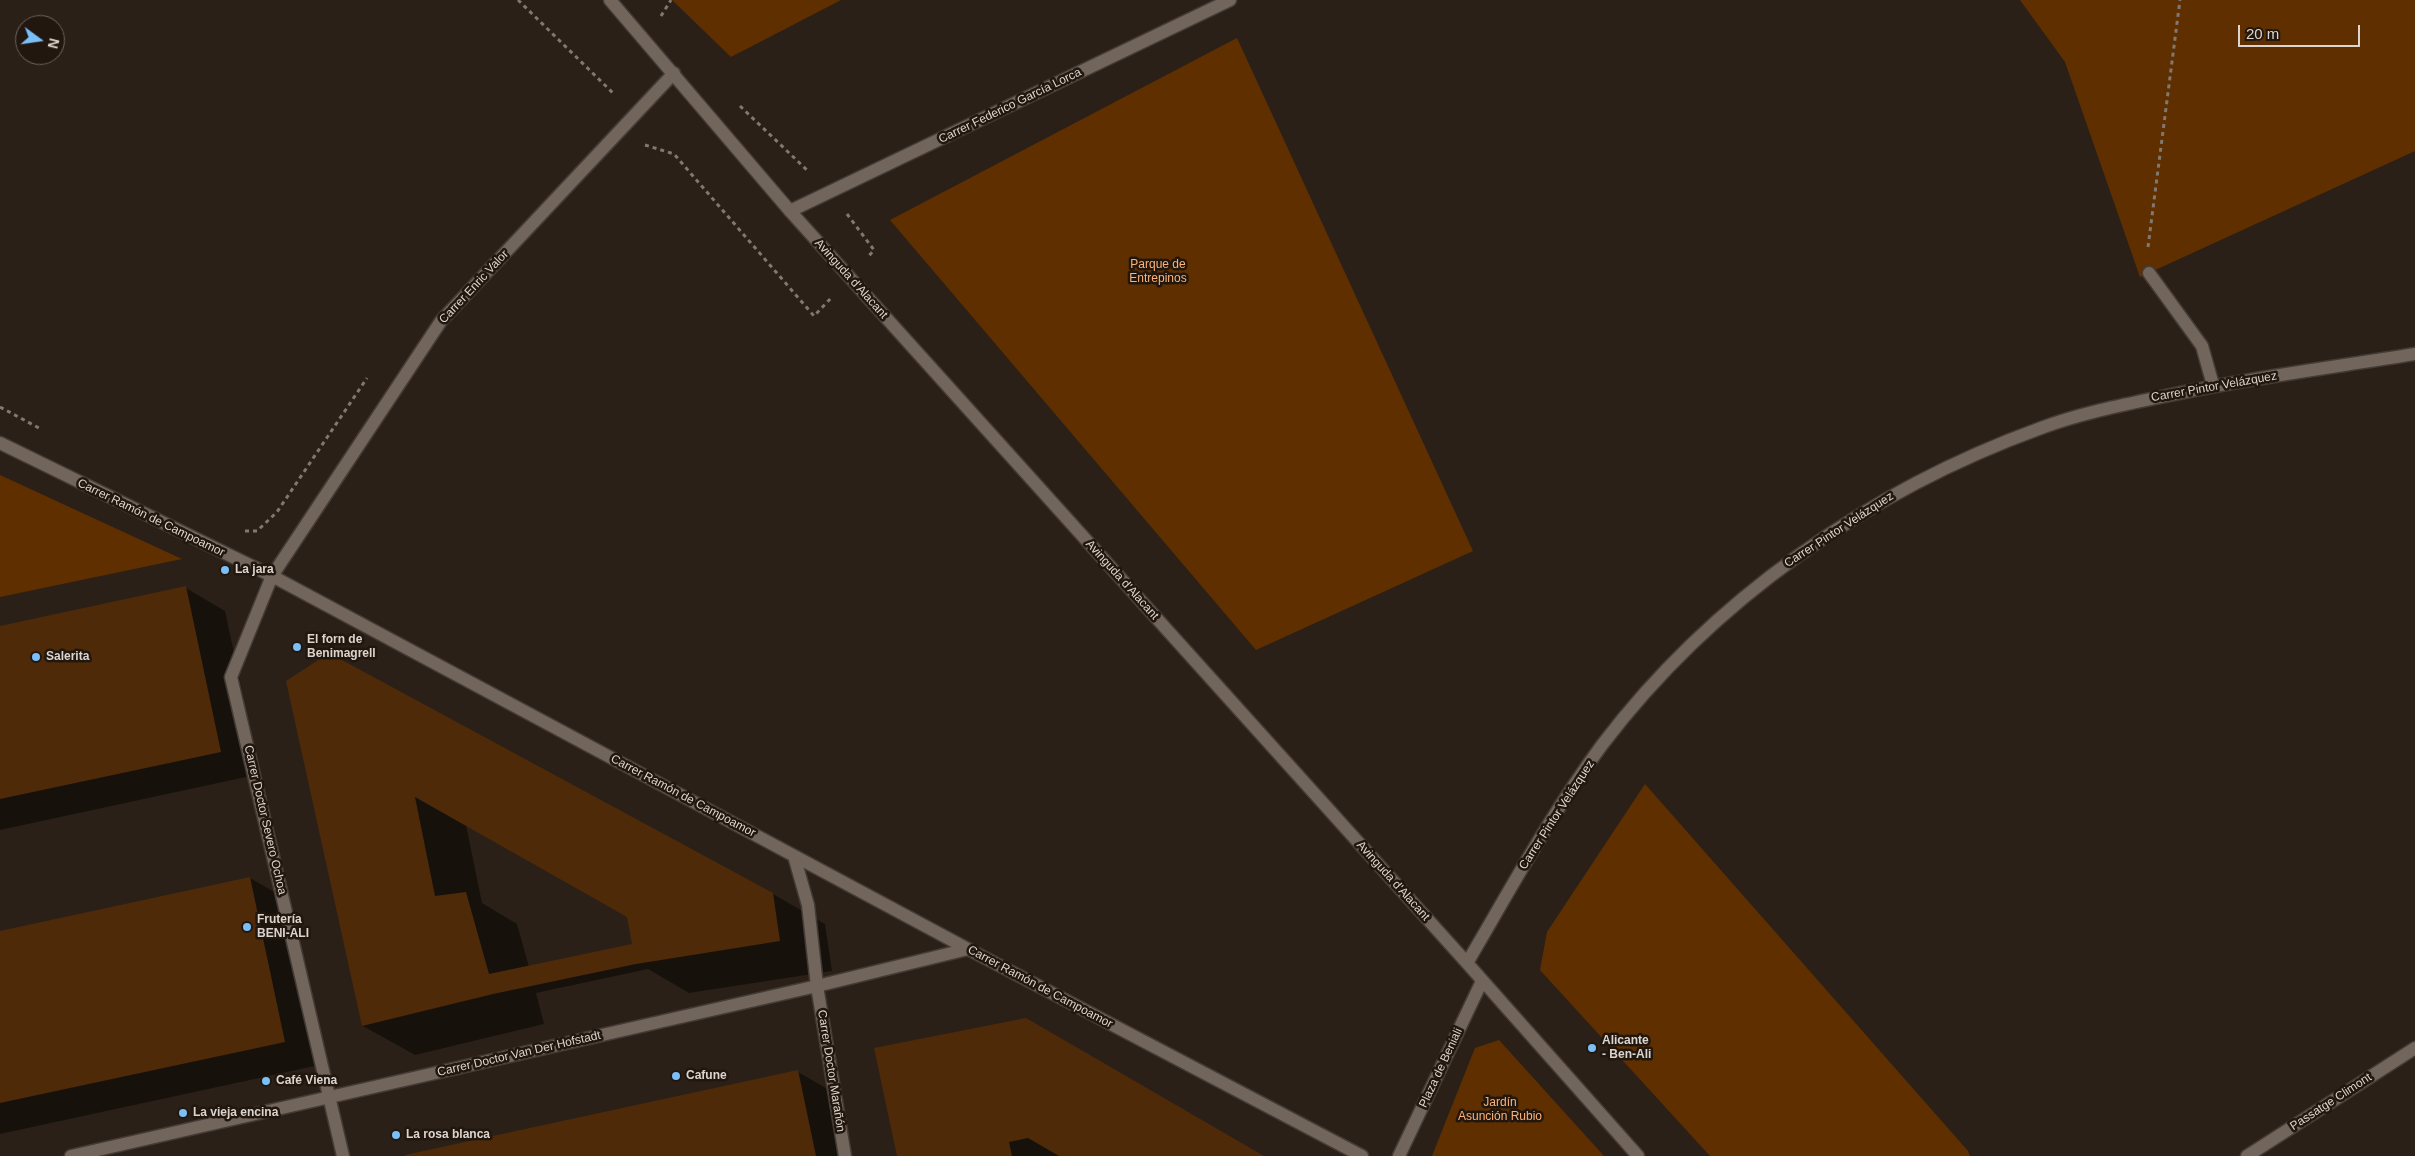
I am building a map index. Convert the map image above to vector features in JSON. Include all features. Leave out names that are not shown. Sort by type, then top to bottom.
[{"type":"street","name":"Avinguda d'Alacant","points":[[610,0],[790,211],[1467,963],[1638,1156]]},
{"type":"street","name":"Carrer Federico García Lorca","points":[[790,211],[1230,0]]},
{"type":"street","name":"Carrer Enric Valor","points":[[272,576],[441,321],[674,73]]},
{"type":"street","points":[[2149,273],[2202,346],[2213,385]]},
{"type":"street","name":"Carrer Pintor Velázquez","points":[[1467,963],[1542,836],[1603,745],[1671,666],[1721,618],[1784,565],[1877,503],[1945,468],[2041,428],[2109,408],[2213,385],[2415,354]]},
{"type":"street","name":"Carrer Ramón de Campoamor","points":[[0,443],[272,576],[968,949],[1362,1156]]},
{"type":"street","name":"Carrer Doctor Severo Ochoa","points":[[272,576],[231,677],[331,1097],[343,1156]]},
{"type":"street","name":"Carrer Doctor Marañón","points":[[794,856],[808,905],[817,986],[845,1156]]},
{"type":"street","name":"Carrer Doctor Van Der Hofstadt","points":[[71,1156],[817,986],[968,949]]},
{"type":"street","name":"Plaza de Beniali","points":[[1400,1156],[1482,981]]},
{"type":"street","name":"Passatge Climont","points":[[2246,1156],[2415,1048]]},
{"type":"path","points":[[518,0],[619,99]]},
{"type":"path","points":[[2149,273],[2148,241],[2180,0]]},
{"type":"path","points":[[241,530],[257,531],[276,512],[350,400],[372,371]]},
{"type":"path","points":[[0,407],[40,429]]},
{"type":"green space","points":[[672,0],[841,0],[731,57]]},
{"type":"green space","points":[[2020,0],[2415,0],[2415,151],[2140,277],[2065,62]]},
{"type":"green space","name":"Parque de Entrepinos","points":[[1237,38],[1473,551],[1256,650],[890,220]]},
{"type":"green space","points":[[0,475],[182,559],[0,597]]},
{"type":"green space","points":[[1645,784],[1968,1151],[1970,1156],[1710,1156],[1540,970],[1547,932]]},
{"type":"green space","name":"Jardín Asunción Rubio","points":[[1499,1040],[1604,1156],[1432,1156],[1475,1048]]},
{"type":"building","points":[[186,586],[221,752],[0,799],[0,626]]},
{"type":"building","points":[[329,653],[773,893],[780,941],[636,964],[493,994],[362,1026],[286,681]],"holes":[[[415,797],[627,917],[632,944],[489,974],[466,892],[435,896]]]},
{"type":"building","points":[[250,877],[285,1042],[0,1103],[0,931]]},
{"type":"building","points":[[1026,1018],[1264,1156],[1059,1156],[1028,1138],[1009,1142],[1012,1156],[897,1156],[874,1048]]},
{"type":"building","points":[[798,1070],[816,1156],[405,1156],[405,1155]]},
{"type":"place","name":"La jara","points":[[225,570]]},
{"type":"place","name":"El forn de Benimagrell","points":[[297,647]]},
{"type":"place","name":"Salerita","points":[[36,657]]},
{"type":"place","name":"Frutería BENI-ALI","points":[[247,927]]},
{"type":"place","name":"Alicante - Ben-Ali","points":[[1592,1048]]},
{"type":"place","name":"Cafune","points":[[676,1076]]},
{"type":"place","name":"Café Viena","points":[[266,1081]]},
{"type":"place","name":"La vieja encina","points":[[183,1113]]},
{"type":"place","name":"La rosa blanca","points":[[396,1135]]}]
